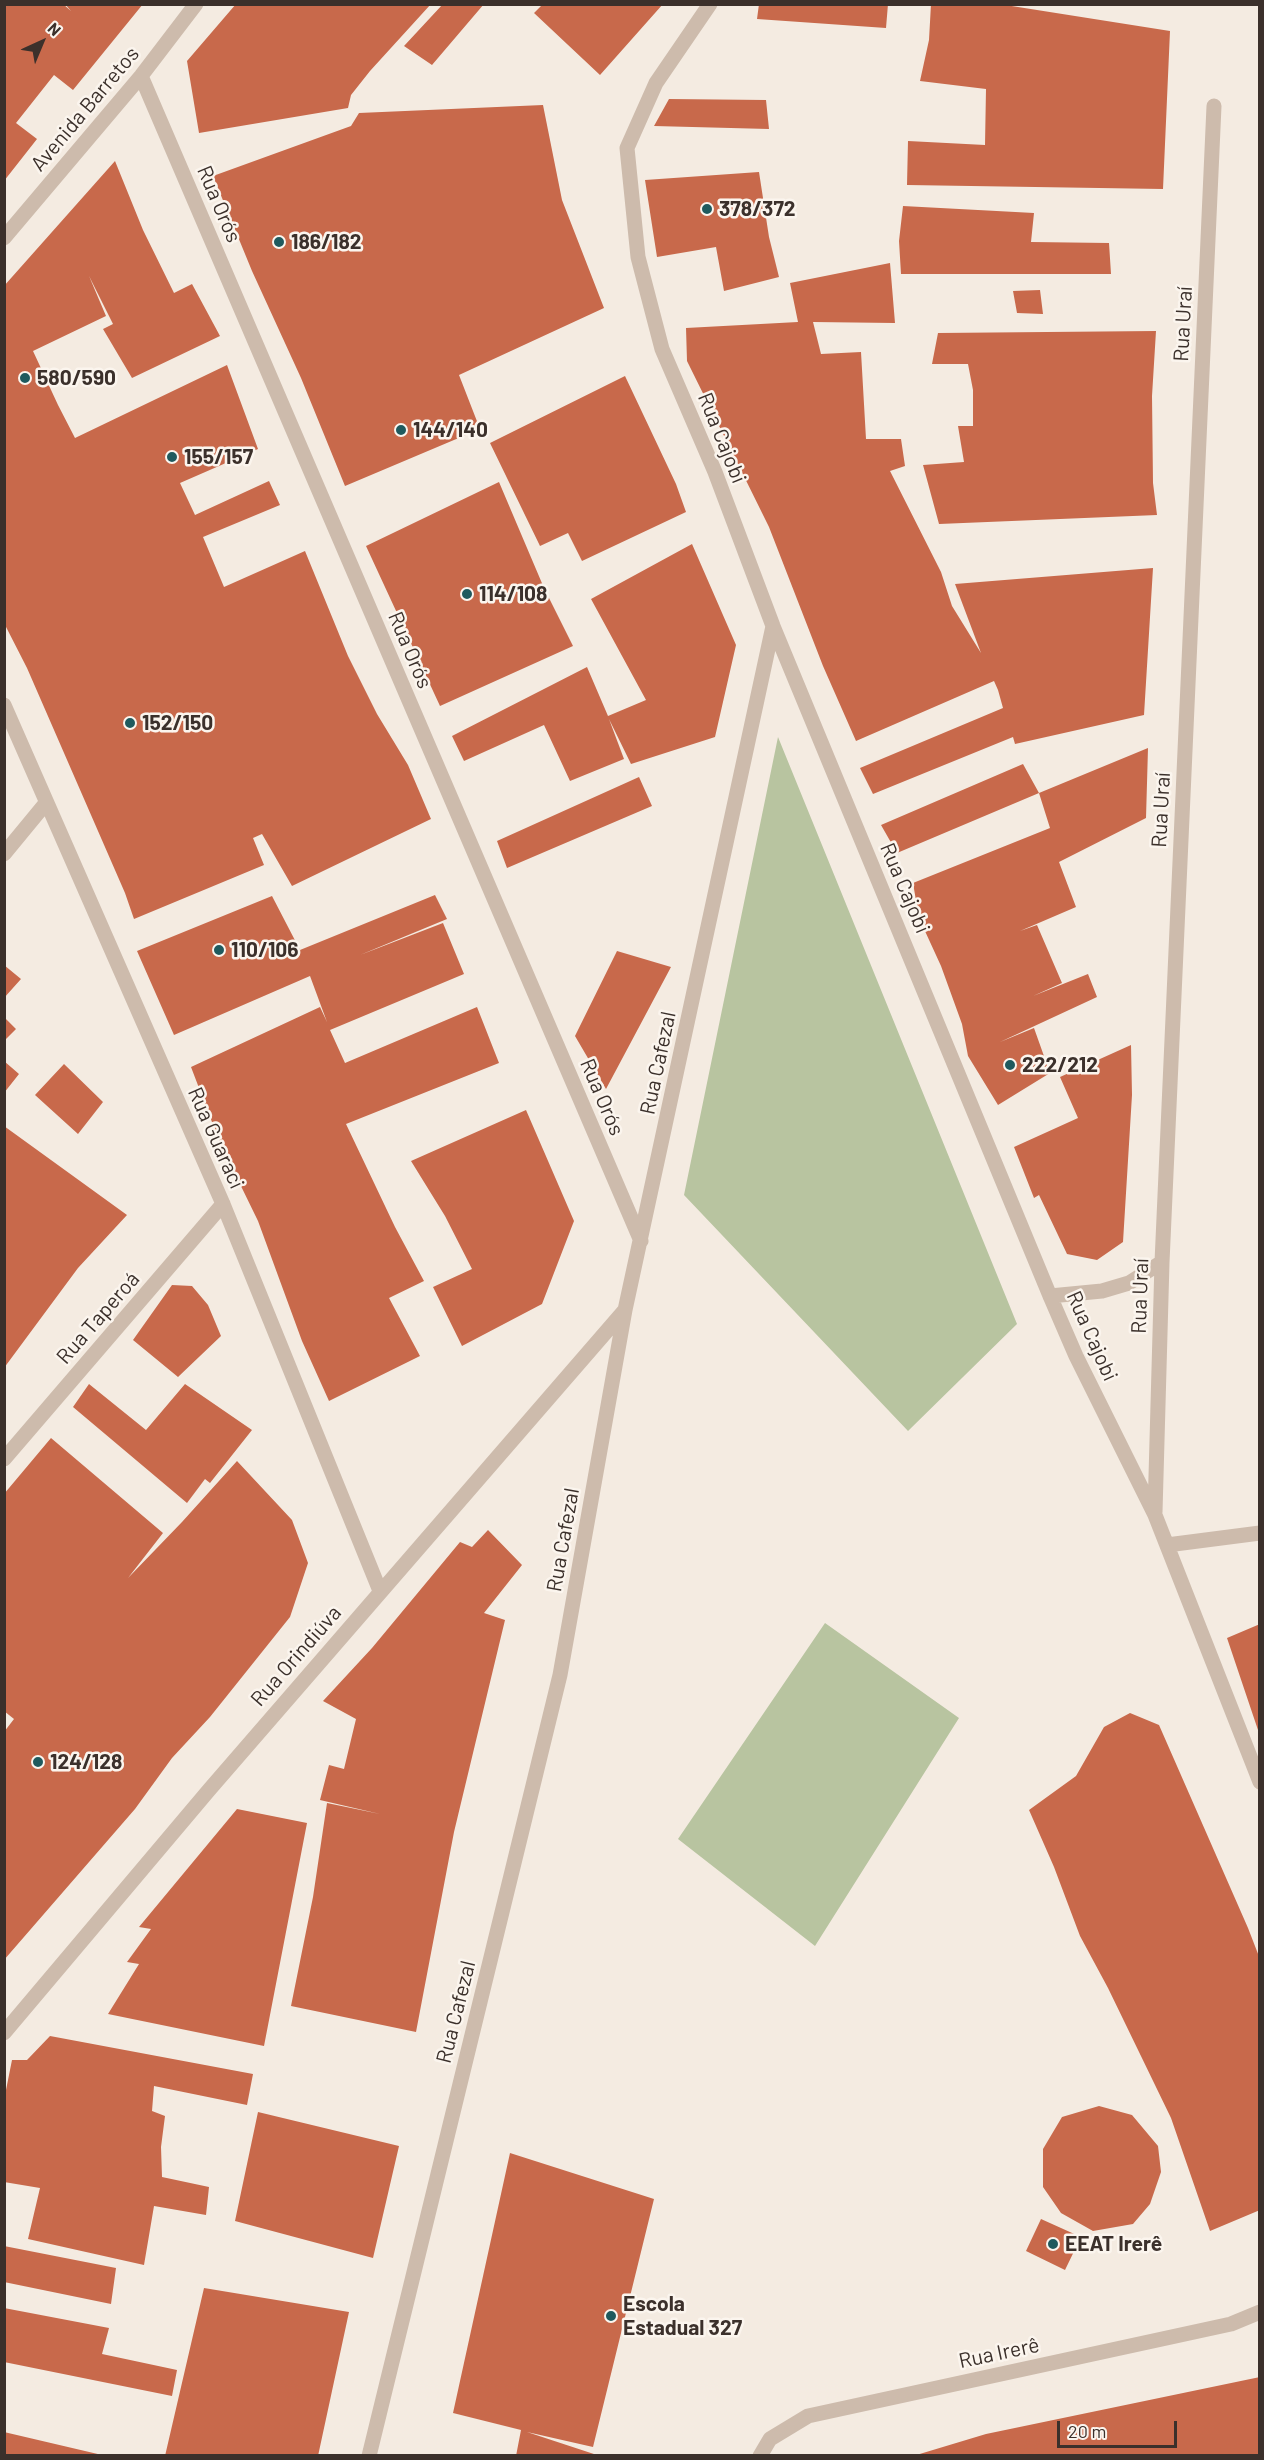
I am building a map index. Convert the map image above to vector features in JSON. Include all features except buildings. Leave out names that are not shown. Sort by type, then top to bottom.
[{"type":"street","name":"Avenida Barretos","points":[[4,238],[141,76],[196,4]]},
{"type":"street","name":"Rua Cajobi","points":[[710,4],[656,83],[627,148],[638,257],[662,349],[715,472],[773,626],[1050,1296],[1076,1356],[1155,1515],[1260,1782]]},
{"type":"street","name":"Rua Orós","points":[[141,76],[641,1241]]},
{"type":"street","name":"Rua Uraí","points":[[1155,1515],[1162,1262],[1214,106]]},
{"type":"street","name":"Rua Cafezal","points":[[369,2456],[560,1675],[625,1310],[773,626]]},
{"type":"street","name":"Rua Guaraci","points":[[4,705],[223,1204],[380,1591]]},
{"type":"street","points":[[4,854],[46,803]]},
{"type":"street","name":"Rua Taperoá","points":[[4,1459],[223,1204]]},
{"type":"street","points":[[1050,1296],[1102,1291],[1129,1283],[1162,1262]]},
{"type":"street","name":"Rua Orindiúva","points":[[4,2033],[380,1591],[625,1310]]},
{"type":"street","points":[[1167,1545],[1260,1533]]},
{"type":"street","name":"Rua Irerê","points":[[760,2456],[770,2439],[808,2416],[1231,2324],[1260,2312]]},
{"type":"green space","points":[[778,737],[1017,1324],[908,1431],[684,1195]]},
{"type":"green space","points":[[825,1623],[959,1718],[815,1946],[678,1839]]},
{"type":"place","name":"378/372","points":[[707,209]]},
{"type":"place","name":"186/182","points":[[279,242]]},
{"type":"place","name":"580/590","points":[[25,378]]},
{"type":"place","name":"144/140","points":[[401,430]]},
{"type":"place","name":"155/157","points":[[172,457]]},
{"type":"place","name":"114/108","points":[[467,594]]},
{"type":"place","name":"152/150","points":[[130,723]]},
{"type":"place","name":"110/106","points":[[219,950]]},
{"type":"place","name":"222/212","points":[[1010,1065]]},
{"type":"place","name":"124/128","points":[[38,1762]]},
{"type":"place","name":"EEAT Irerê","points":[[1053,2244]]},
{"type":"place","name":"Escola Estadual 327","points":[[611,2316]]}]
